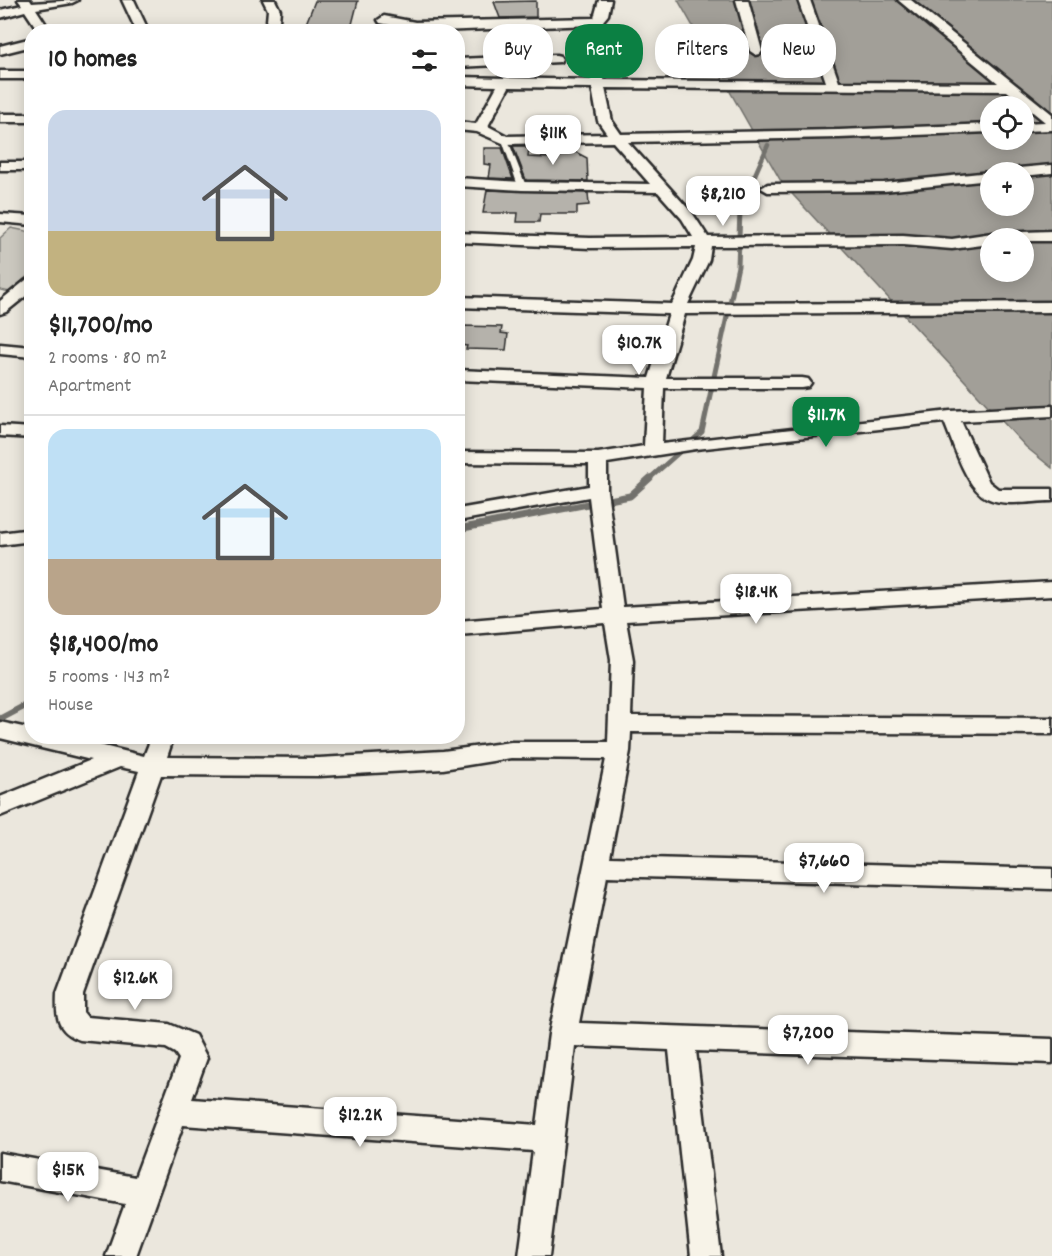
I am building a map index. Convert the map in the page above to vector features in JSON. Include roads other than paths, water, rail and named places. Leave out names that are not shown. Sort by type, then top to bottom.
[{"type":"street","points":[[0,14],[26,3],[72,0]]},
{"type":"street","points":[[128,0],[139,24]]},
{"type":"street","points":[[269,0],[274,10],[273,24]]},
{"type":"street","points":[[465,27],[597,21],[602,15],[605,0]]},
{"type":"street","points":[[742,0],[756,51]]},
{"type":"street","points":[[804,0],[834,86]]},
{"type":"street","points":[[904,0],[1052,124]]},
{"type":"street","points":[[26,3],[40,24]]},
{"type":"street","points":[[384,20],[399,24]]},
{"type":"street","points":[[597,21],[606,41],[597,63],[605,121],[659,188],[688,217],[704,243],[701,260],[678,309],[656,382],[653,451]]},
{"type":"street","points":[[0,50],[24,44]]},
{"type":"street","points":[[465,63],[556,58]]},
{"type":"street","points":[[0,75],[24,75]]},
{"type":"street","points":[[465,81],[1010,87]]},
{"type":"street","points":[[480,128],[506,83]]},
{"type":"street","points":[[0,118],[24,118]]},
{"type":"street","points":[[1034,126],[1052,124]]},
{"type":"street","points":[[465,127],[480,128],[506,140],[839,135],[980,128]]},
{"type":"street","points":[[0,166],[24,166]]},
{"type":"street","points":[[1034,171],[1052,169]]},
{"type":"street","points":[[768,188],[885,187],[980,177]]},
{"type":"street","points":[[465,182],[522,186],[659,188]]},
{"type":"street","points":[[0,218],[24,220]]},
{"type":"street","points":[[1034,237],[1052,236]]},
{"type":"street","points":[[465,237],[590,243],[903,240],[952,244],[980,240]]},
{"type":"street","points":[[3,302],[24,288]]},
{"type":"street","points":[[465,302],[678,309],[1052,308]]},
{"type":"street","points":[[0,349],[24,351]]},
{"type":"street","points":[[465,375],[656,382],[802,382]]},
{"type":"street","points":[[465,457],[598,459],[950,416],[1052,411]]},
{"type":"street","points":[[950,416],[981,485],[993,494],[1052,495]]},
{"type":"street","points":[[0,431],[24,433]]},
{"type":"street","points":[[534,1256],[563,1034],[598,866],[621,724],[622,660],[598,490],[598,459]]},
{"type":"street","points":[[465,514],[598,490]]},
{"type":"street","points":[[0,532],[24,535]]},
{"type":"street","points":[[0,539],[24,536]]},
{"type":"street","points":[[465,627],[614,615],[1052,590]]},
{"type":"street","points":[[621,724],[1052,726]]},
{"type":"street","points":[[0,730],[24,736]]},
{"type":"street","points":[[60,744],[152,766],[319,767],[443,760],[511,750],[618,751]]},
{"type":"street","points":[[121,1256],[193,1058],[185,1044],[168,1036],[80,1028],[69,1016],[70,994],[160,744]]},
{"type":"street","points":[[0,807],[119,758]]},
{"type":"street","points":[[598,866],[1052,879]]},
{"type":"street","points":[[563,1034],[1052,1051]]},
{"type":"street","points":[[681,1038],[706,1256]]},
{"type":"street","points":[[174,1112],[549,1139]]},
{"type":"street","points":[[0,1167],[144,1192]]},
{"type":"lane","points":[[506,140],[522,186]]},
{"type":"waterway","points":[[739,211],[768,145]]},
{"type":"waterway","points":[[649,479],[702,432],[738,266],[740,210]]},
{"type":"waterway","points":[[465,528],[630,496],[650,478]]},
{"type":"waterway","points":[[0,719],[24,706]]}]
